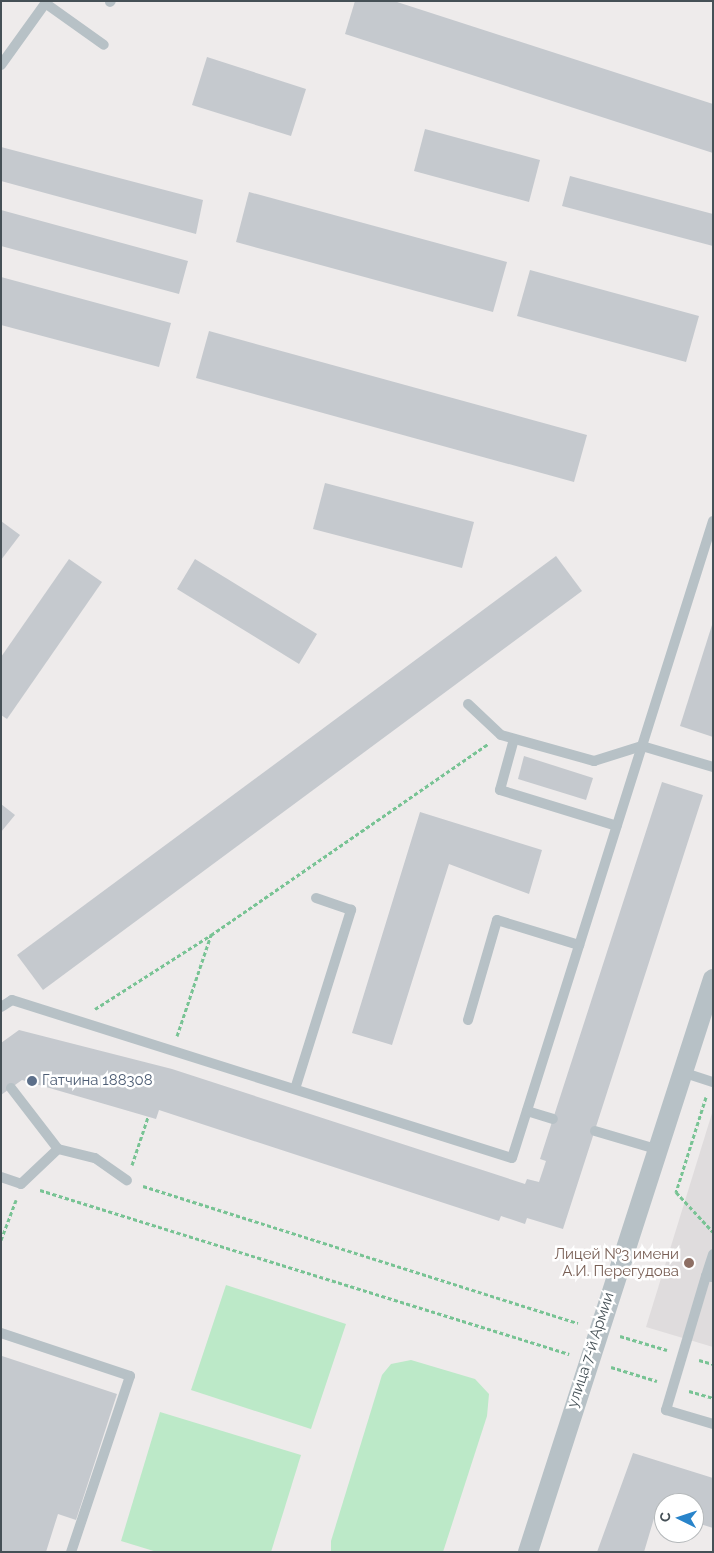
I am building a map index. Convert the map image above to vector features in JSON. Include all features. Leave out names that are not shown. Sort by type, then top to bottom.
[{"type":"street","name":"улица 7-й Армии","points":[[528,1552],[597,1329],[685,1073],[713,979]]},
{"type":"lane","points":[[1,65],[46,2],[104,45]]},
{"type":"lane","points":[[1,1007],[12,1000],[512,1158],[713,521]]},
{"type":"lane","points":[[468,704],[500,735],[594,761],[642,746],[713,767]]},
{"type":"lane","points":[[514,739],[500,790],[617,826]]},
{"type":"lane","points":[[295,1089],[351,910],[316,898]]},
{"type":"lane","points":[[468,1020],[498,920],[579,945]]},
{"type":"lane","points":[[685,1073],[712,1081]]},
{"type":"lane","points":[[11,1088],[58,1149],[95,1158],[127,1180]]},
{"type":"lane","points":[[527,1111],[553,1119]]},
{"type":"lane","points":[[595,1131],[659,1150]]},
{"type":"lane","points":[[1,1177],[21,1184],[58,1149]]},
{"type":"lane","points":[[713,1254],[709,1277],[682,1355],[666,1410],[713,1424]]},
{"type":"lane","points":[[1,1333],[130,1376],[70,1552]]},
{"type":"path","points":[[76,1020],[211,935],[500,735]]},
{"type":"path","points":[[172,1050],[211,935]]},
{"type":"path","points":[[712,1081],[676,1192],[713,1232]]},
{"type":"path","points":[[148,1117],[127,1180],[713,1364]]},
{"type":"path","points":[[1,1240],[21,1184],[713,1398]]},
{"type":"shaded area","name":"Лицей №3 имени А.И. Перегудова","points":[[713,1110],[713,1347],[646,1327]]},
{"type":"green space","points":[[226,1285],[346,1324],[311,1429],[191,1390]]},
{"type":"green space","points":[[411,1360],[475,1379],[489,1394],[487,1416],[443,1552],[331,1552],[331,1541],[382,1375],[391,1364]]},
{"type":"green space","points":[[160,1412],[301,1455],[271,1552],[157,1552],[121,1541]]},
{"type":"building","points":[[355,1],[394,1],[713,104],[713,153],[345,34]]},
{"type":"building","points":[[207,57],[306,89],[291,136],[192,105]]},
{"type":"building","points":[[425,129],[540,160],[529,202],[414,171]]},
{"type":"building","points":[[1,147],[203,200],[196,234],[1,181]]},
{"type":"building","points":[[570,176],[713,214],[713,246],[562,206]]},
{"type":"building","points":[[249,192],[507,262],[493,312],[236,242]]},
{"type":"building","points":[[1,210],[188,261],[179,294],[1,246]]},
{"type":"building","points":[[530,270],[699,316],[686,362],[517,316]]},
{"type":"building","points":[[1,277],[171,323],[159,367],[1,325]]},
{"type":"building","points":[[209,331],[587,435],[574,482],[196,378]]},
{"type":"building","points":[[325,483],[474,522],[462,568],[313,529]]},
{"type":"building","points":[[1,521],[20,535],[1,560]]},
{"type":"building","points":[[556,556],[582,591],[43,990],[17,955]]},
{"type":"building","points":[[69,559],[102,582],[7,719],[1,715],[1,657]]},
{"type":"building","points":[[195,559],[317,634],[299,664],[177,589]]},
{"type":"building","points":[[713,625],[713,737],[680,726]]},
{"type":"building","points":[[524,756],[593,778],[586,800],[518,779]]},
{"type":"building","points":[[662,782],[703,795],[563,1229],[527,1218],[525,1224],[501,1216],[499,1221],[159,1110],[156,1119],[22,1080],[1,1095],[1,1043],[19,1030],[172,1069],[525,1184],[527,1179],[539,1182],[546,1161],[540,1159]]},
{"type":"building","points":[[1,804],[15,815],[1,832]]},
{"type":"building","points":[[420,812],[542,850],[529,894],[449,864],[392,1045],[352,1033]]},
{"type":"building","points":[[2,1356],[117,1394],[76,1520],[58,1514],[46,1552],[1,1552]]},
{"type":"building","points":[[633,1453],[713,1478],[713,1528],[704,1525],[704,1493],[654,1493],[654,1518],[644,1552],[597,1552]]},
{"type":"place","name":"Гатчина 188308","points":[[32,1081]]},
{"type":"place","name":"Лицей №3 имени А.И. Перегудова","points":[[689,1263]]}]
